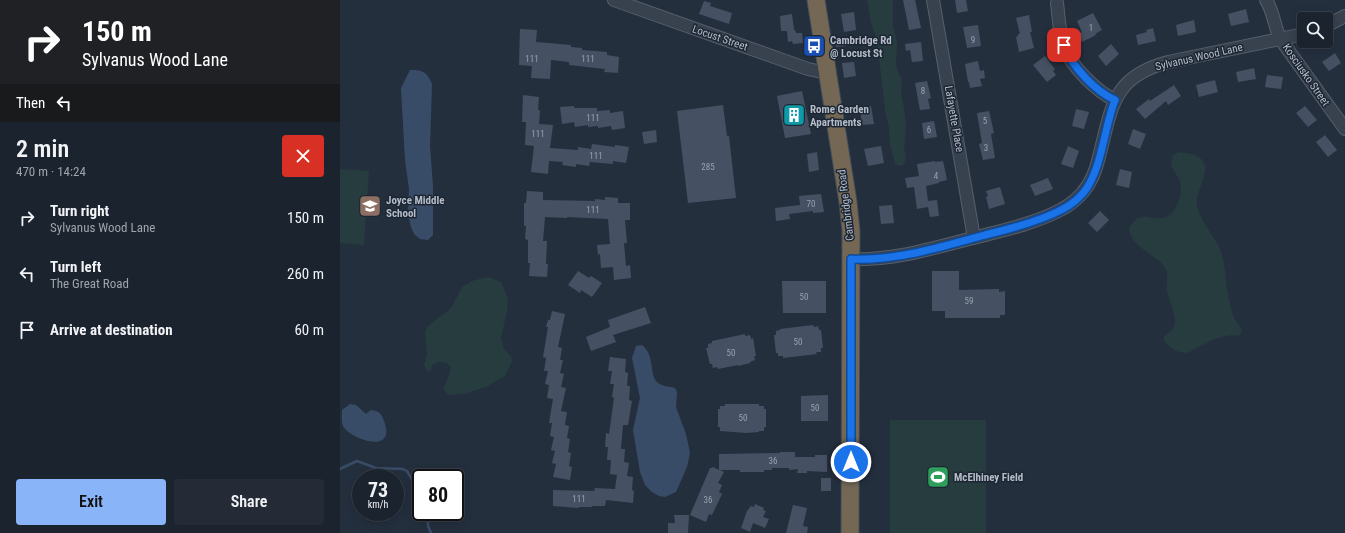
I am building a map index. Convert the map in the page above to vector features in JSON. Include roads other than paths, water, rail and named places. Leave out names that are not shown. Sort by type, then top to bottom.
[{"type":"highway","name":"Cambridge Road","points":[[816,0],[826,73],[848,202],[851,259],[850,533]]},
{"type":"street","name":"Locust Street","points":[[614,0],[810,69],[826,73]]},
{"type":"street","name":"Lafayette Place","points":[[934,0],[974,238]]},
{"type":"street","name":"Kosciusko Street","points":[[1266,0],[1270,7],[1275,26],[1281,40],[1345,129]]},
{"type":"street","points":[[1057,3],[1062,40],[1068,56],[1097,89],[1115,100]]},
{"type":"street","points":[[1333,22],[1345,16]]},
{"type":"street","name":"Sylvanus Wood Lane","points":[[851,259],[866,260],[893,257],[974,238],[1011,228],[1053,213],[1070,205],[1084,192],[1094,175],[1115,100],[1121,90],[1136,75],[1150,68],[1188,58],[1297,36]]},
{"type":"water","points":[[410,70],[424,72],[432,84],[430,146],[433,186],[433,235],[428,240],[420,239],[414,234],[408,215],[409,189],[405,160],[401,88]]},
{"type":"water","points":[[642,345],[647,350],[649,355],[656,381],[663,386],[675,388],[677,392],[676,407],[686,434],[690,453],[687,467],[676,492],[665,497],[659,496],[652,492],[645,485],[640,472],[633,430],[640,398],[632,358],[636,346]]},
{"type":"water","points":[[350,404],[356,405],[366,414],[371,410],[376,411],[382,416],[386,432],[384,438],[379,441],[371,442],[363,440],[355,436],[343,426],[342,410]]},
{"type":"waterway","points":[[340,469],[357,461],[376,468],[403,469],[407,471],[412,480]]},
{"type":"waterway","points":[[428,521],[428,526],[431,533]]},
{"type":"place","name":"Cambridge Rd @ Locust St","points":[[814,46]]},
{"type":"place","name":"Rome Garden Apartments","points":[[794,115]]},
{"type":"place","name":"Joyce Middle School","points":[[370,206]]},
{"type":"place","name":"McElhiney Field","points":[[938,477]]}]
